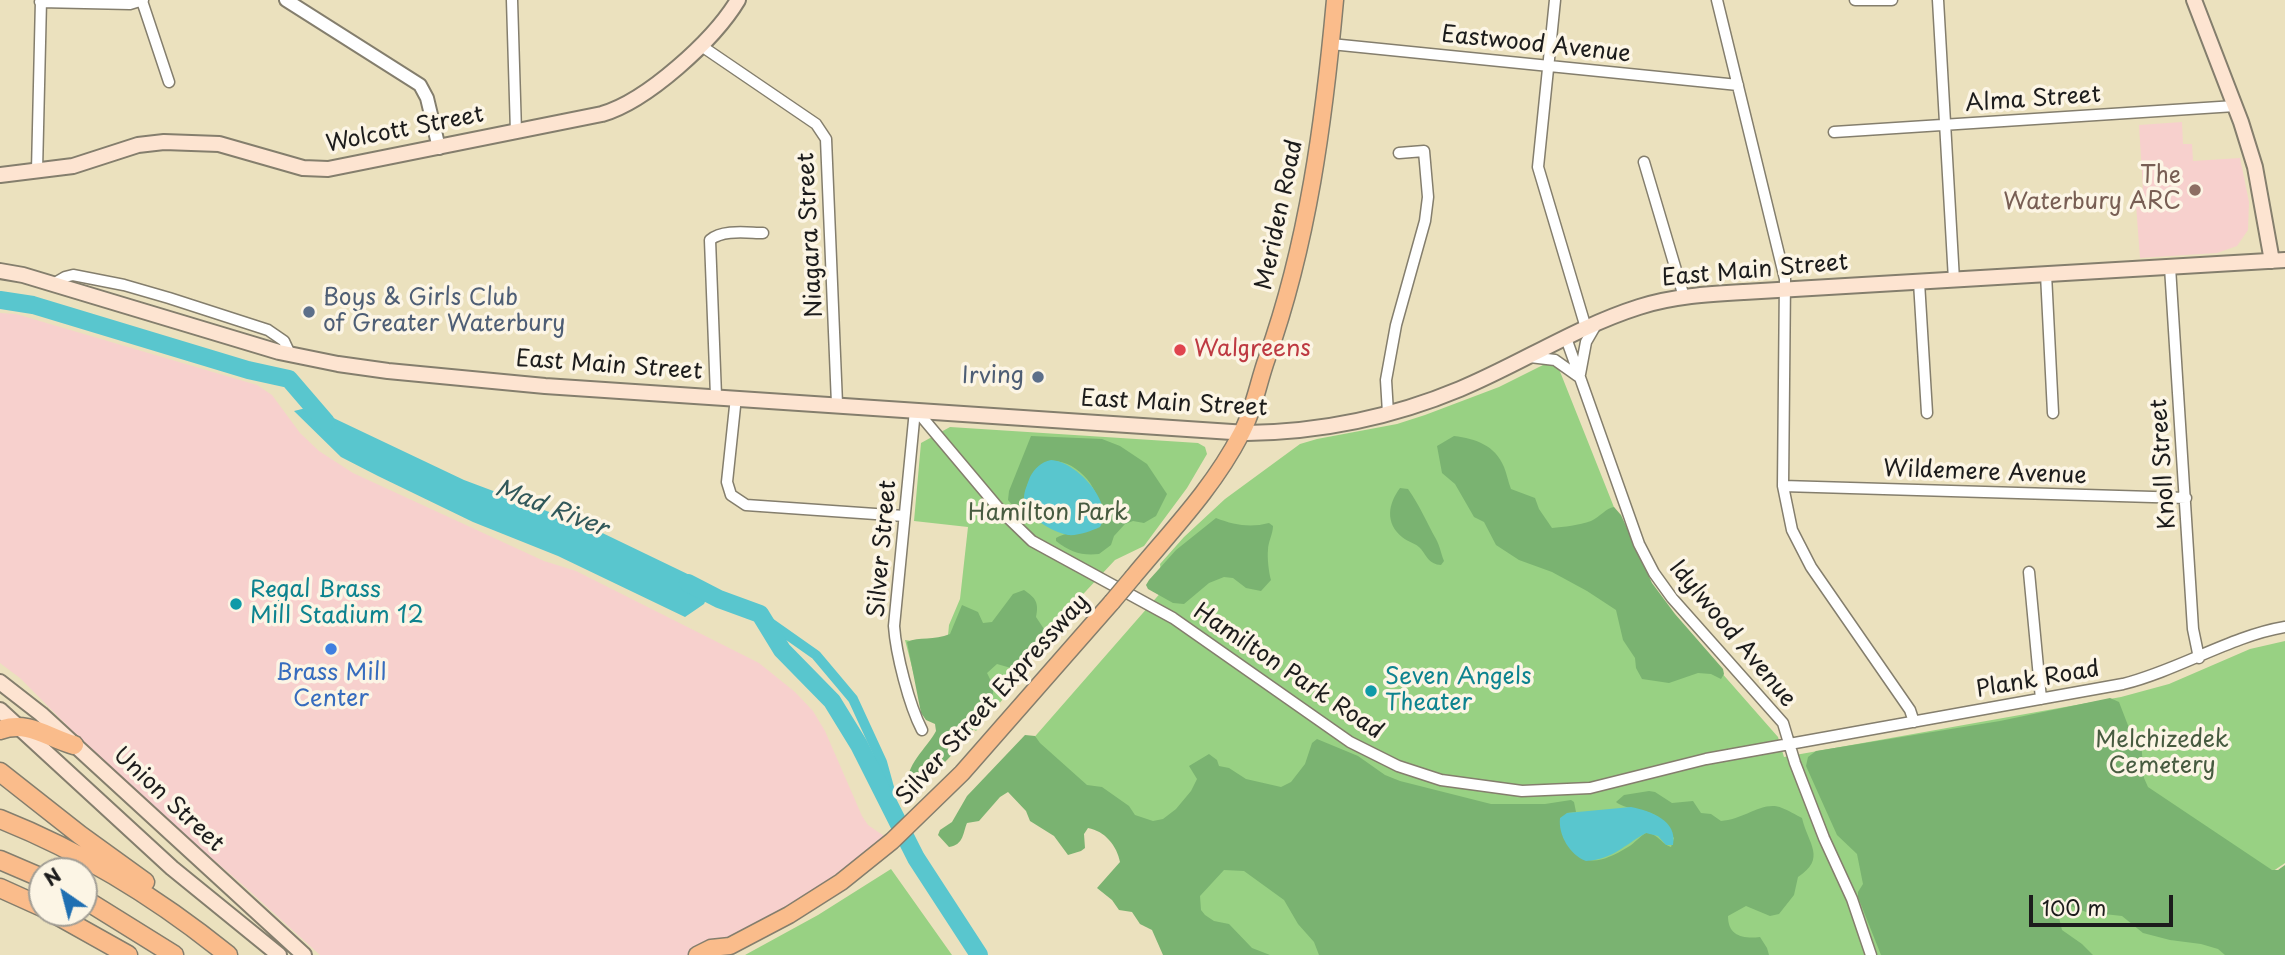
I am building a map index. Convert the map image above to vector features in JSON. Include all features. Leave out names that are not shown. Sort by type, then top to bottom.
[{"type":"highway","points":[[8,728],[33,728],[74,745]]},
{"type":"highway","points":[[0,772],[80,835],[154,888],[170,911]]},
{"type":"highway","points":[[0,819],[83,858],[170,911],[228,955]]},
{"type":"highway","points":[[0,860],[28,872]]},
{"type":"highway","points":[[0,888],[28,901]]},
{"type":"highway","points":[[98,908],[174,955]]},
{"type":"highway","points":[[79,927],[128,955]]},
{"type":"main road","name":"Wolcott Street","points":[[0,176],[80,164],[153,143],[219,144],[316,169],[340,167],[602,114],[627,105],[657,84],[700,45],[738,0]]},
{"type":"main road","name":"Meriden Road","points":[[1242,433],[1278,326],[1312,187],[1321,132],[1335,0]]},
{"type":"main road","points":[[2194,0],[2235,106],[2278,261]]},
{"type":"main road","name":"East Main Street","points":[[0,271],[290,354],[419,375],[572,388],[1242,433],[1328,426],[1388,413],[1444,396],[1591,325],[1640,306],[1684,297],[2278,261]]},
{"type":"main road","name":"Silver Street Expressway","points":[[697,955],[711,948],[727,951],[827,892],[920,816],[984,749],[1206,491],[1242,433]]},
{"type":"main road","name":"Union Street","points":[[0,682],[28,703],[303,955]]},
{"type":"main road","name":"Union Street","points":[[0,710],[8,728],[279,955]]},
{"type":"street","points":[[37,171],[40,1],[130,4],[142,0],[169,82]]},
{"type":"street","points":[[286,0],[420,85],[427,99],[439,148]]},
{"type":"street","points":[[512,0],[516,132]]},
{"type":"street","points":[[1531,356],[1555,360],[1579,378],[1591,325],[1538,167],[1555,0]]},
{"type":"street","points":[[1717,0],[1786,289],[1783,486],[1792,530],[1800,550],[1910,710],[1914,722]]},
{"type":"street","points":[[1854,0],[1892,0]]},
{"type":"street","points":[[1938,0],[1954,280]]},
{"type":"street","name":"Eastwood Avenue","points":[[1331,44],[1738,85]]},
{"type":"street","name":"Niagara Street","points":[[700,45],[816,124],[826,139],[837,404]]},
{"type":"street","name":"Alma Street","points":[[1834,132],[2235,106]]},
{"type":"street","points":[[1388,413],[1388,366],[1396,326],[1425,221],[1428,197],[1424,151],[1399,153]]},
{"type":"street","points":[[1644,162],[1684,297]]},
{"type":"street","points":[[716,396],[710,240],[714,236],[727,234],[763,233]]},
{"type":"street","name":"Knoll Street","points":[[2170,267],[2193,629],[2199,658]]},
{"type":"street","points":[[2046,274],[2053,412]]},
{"type":"street","name":"East Main Street","points":[[53,284],[73,275],[124,285],[169,298],[268,330],[284,341],[290,354]]},
{"type":"street","points":[[1920,282],[1927,413]]},
{"type":"street","name":"Idylwood Avenue","points":[[1566,338],[1639,544],[1654,573],[1672,598],[1783,723],[1795,763],[1824,838],[1852,899],[1871,955]]},
{"type":"street","points":[[736,397],[727,482],[731,495],[746,505],[904,516]]},
{"type":"street","name":"Hamilton Park Road","points":[[915,410],[1001,512],[1032,541],[1165,613],[1340,736],[1412,772],[1480,787],[1556,791],[1605,786],[1699,760],[1791,744]]},
{"type":"street","name":"Silver Street","points":[[915,410],[894,614],[895,634],[915,714],[922,730]]},
{"type":"street","name":"Wildemere Avenue","points":[[1783,486],[2186,498]]},
{"type":"street","points":[[2029,572],[2041,699]]},
{"type":"street","name":"Plank Road","points":[[1791,744],[2136,681],[2257,634],[2285,627]]},
{"type":"shaded area","name":"The Waterbury ARC","points":[[2182,122],[2183,144],[2192,144],[2193,161],[2240,158],[2249,202],[2248,230],[2237,246],[2217,253],[2140,258],[2135,191],[2143,190],[2139,125]]},
{"type":"shaded area","name":"Brass Mill Center","points":[[0,313],[16,314],[257,385],[272,395],[300,433],[319,451],[353,473],[544,561],[576,571],[759,663],[795,692],[813,711],[825,731],[862,816],[868,825],[887,838],[805,897],[699,955],[320,955],[124,783],[20,678],[0,663]]},
{"type":"green space","name":"Hamilton Park","points":[[1555,359],[1637,565],[1684,630],[1778,737],[1784,757],[2121,697],[2169,684],[2250,649],[2285,641],[2285,863],[2263,878],[2285,955],[1171,955],[1148,862],[1017,757],[1163,590],[1160,564],[1184,537],[1225,499],[1300,444],[1397,424],[1425,415],[1499,387]]},
{"type":"green space","name":"Hamilton Park","points":[[950,427],[1198,443],[1205,447],[1207,454],[1187,488],[1144,546],[1115,560],[1028,653],[1003,699],[976,731],[935,704],[922,706],[905,640],[947,646],[949,625],[960,599],[968,527],[914,521],[921,443]]},
{"type":"green space","points":[[1031,436],[1102,439],[1120,446],[1147,464],[1167,494],[1156,516],[1144,523],[1133,521],[1125,524],[1114,536],[1111,545],[1099,554],[1082,554],[1061,545],[1056,538],[1091,529],[1104,519],[1101,508],[1087,479],[1073,467],[1057,461],[1042,465],[1030,479],[1025,497],[1031,515],[1017,511],[1008,500],[1009,491]]},
{"type":"green space","points":[[1454,436],[1477,441],[1490,448],[1500,459],[1511,489],[1535,498],[1552,528],[1591,521],[1614,507],[1621,515],[1652,583],[1723,669],[1721,679],[1711,674],[1698,673],[1669,683],[1642,679],[1636,668],[1635,658],[1623,640],[1616,610],[1552,572],[1519,560],[1496,545],[1484,522],[1474,517],[1455,484],[1442,473],[1437,446]]},
{"type":"green space","points":[[1400,488],[1408,489],[1439,544],[1444,561],[1441,565],[1431,562],[1419,547],[1402,537],[1393,526],[1391,507]]},
{"type":"green space","points":[[1216,518],[1242,525],[1269,523],[1273,526],[1268,553],[1271,580],[1261,591],[1246,588],[1233,578],[1224,577],[1209,583],[1184,604],[1173,603],[1148,589],[1146,585],[1149,580],[1176,550]]},
{"type":"green space","points":[[1024,590],[1036,601],[1036,617],[1046,636],[1011,668],[997,664],[987,673],[993,693],[990,703],[971,733],[930,776],[908,787],[909,772],[936,731],[935,724],[926,720],[921,713],[907,642],[950,634],[962,605],[978,612],[983,623],[992,622],[1013,594]]},
{"type":"green space","points":[[2110,698],[2119,702],[2129,728],[2141,741],[2144,778],[2148,787],[2272,870],[2278,870],[2285,865],[2285,955],[2225,955],[2218,949],[2201,944],[2143,933],[2122,916],[2086,912],[2063,903],[2056,905],[2062,930],[2093,955],[1881,955],[1858,897],[1863,884],[1857,854],[1837,835],[1806,766],[1808,757],[1816,751],[2000,721]]},
{"type":"green space","points":[[1025,735],[1035,736],[1087,785],[1102,787],[1129,806],[1135,815],[1153,821],[1163,819],[1176,809],[1197,779],[1189,766],[1209,754],[1217,760],[1219,766],[1229,768],[1246,779],[1281,787],[1291,782],[1305,764],[1312,743],[1317,739],[1358,756],[1385,775],[1400,781],[1491,804],[1545,804],[1571,800],[1576,812],[1567,813],[1563,837],[1584,859],[1599,860],[1608,857],[1646,833],[1654,835],[1671,847],[1674,838],[1658,817],[1616,802],[1624,795],[1649,791],[1672,803],[1693,801],[1701,813],[1711,814],[1721,821],[1760,808],[1775,806],[1784,809],[1802,818],[1814,857],[1807,870],[1798,877],[1794,895],[1779,914],[1770,916],[1746,906],[1728,916],[1734,932],[1742,937],[1760,937],[1769,955],[1319,955],[1314,942],[1298,924],[1284,900],[1244,871],[1224,870],[1200,896],[1201,910],[1214,921],[1229,924],[1252,948],[1270,955],[1163,955],[1152,930],[1140,924],[1132,912],[1119,910],[1112,900],[1097,888],[1120,862],[1113,845],[1100,832],[1088,828],[1084,834],[1085,848],[1068,855],[1054,836],[1030,821],[1026,811],[1008,792],[1000,797],[979,821],[967,823],[958,844],[949,847],[938,835],[940,830],[952,822],[967,796]]},
{"type":"green space","points":[[891,869],[952,955],[745,955],[818,915]]},
{"type":"water","points":[[314,402],[325,414],[464,480],[592,528],[700,580],[705,583],[709,593],[704,604],[685,617],[558,556],[473,522],[341,457],[294,411],[306,408]]},
{"type":"water","points":[[1051,460],[1071,468],[1091,485],[1103,507],[1104,518],[1100,527],[1068,535],[1047,527],[1029,511],[1024,498],[1030,477],[1039,466]]},
{"type":"water","points":[[1631,807],[1654,814],[1667,823],[1673,836],[1673,845],[1666,845],[1658,836],[1646,833],[1611,854],[1586,861],[1570,849],[1563,837],[1560,818],[1567,813]]},
{"type":"waterway","name":"Mad River","points":[[0,300],[33,305],[248,370],[289,379],[326,422]]},
{"type":"waterway","name":"Mad River","points":[[688,583],[719,599],[760,614],[782,650],[832,701],[859,745],[916,858],[979,955]]},
{"type":"waterway","points":[[762,617],[816,655],[853,699],[882,762],[890,791],[888,806]]},
{"type":"place","name":"The Waterbury ARC","points":[[2195,190]]},
{"type":"place","name":"Boys & Girls Club of Greater Waterbury","points":[[309,312]]},
{"type":"place","name":"Walgreens","points":[[1180,350]]},
{"type":"place","name":"Irving","points":[[1038,377]]},
{"type":"place","name":"Regal Brass Mill Stadium 12","points":[[236,604]]},
{"type":"place","name":"Brass Mill Center","points":[[331,649]]},
{"type":"place","name":"Seven Angels Theater","points":[[1371,691]]},
{"type":"park label","name":"Melchizedek Cemetery","points":[[2162,754]]}]
